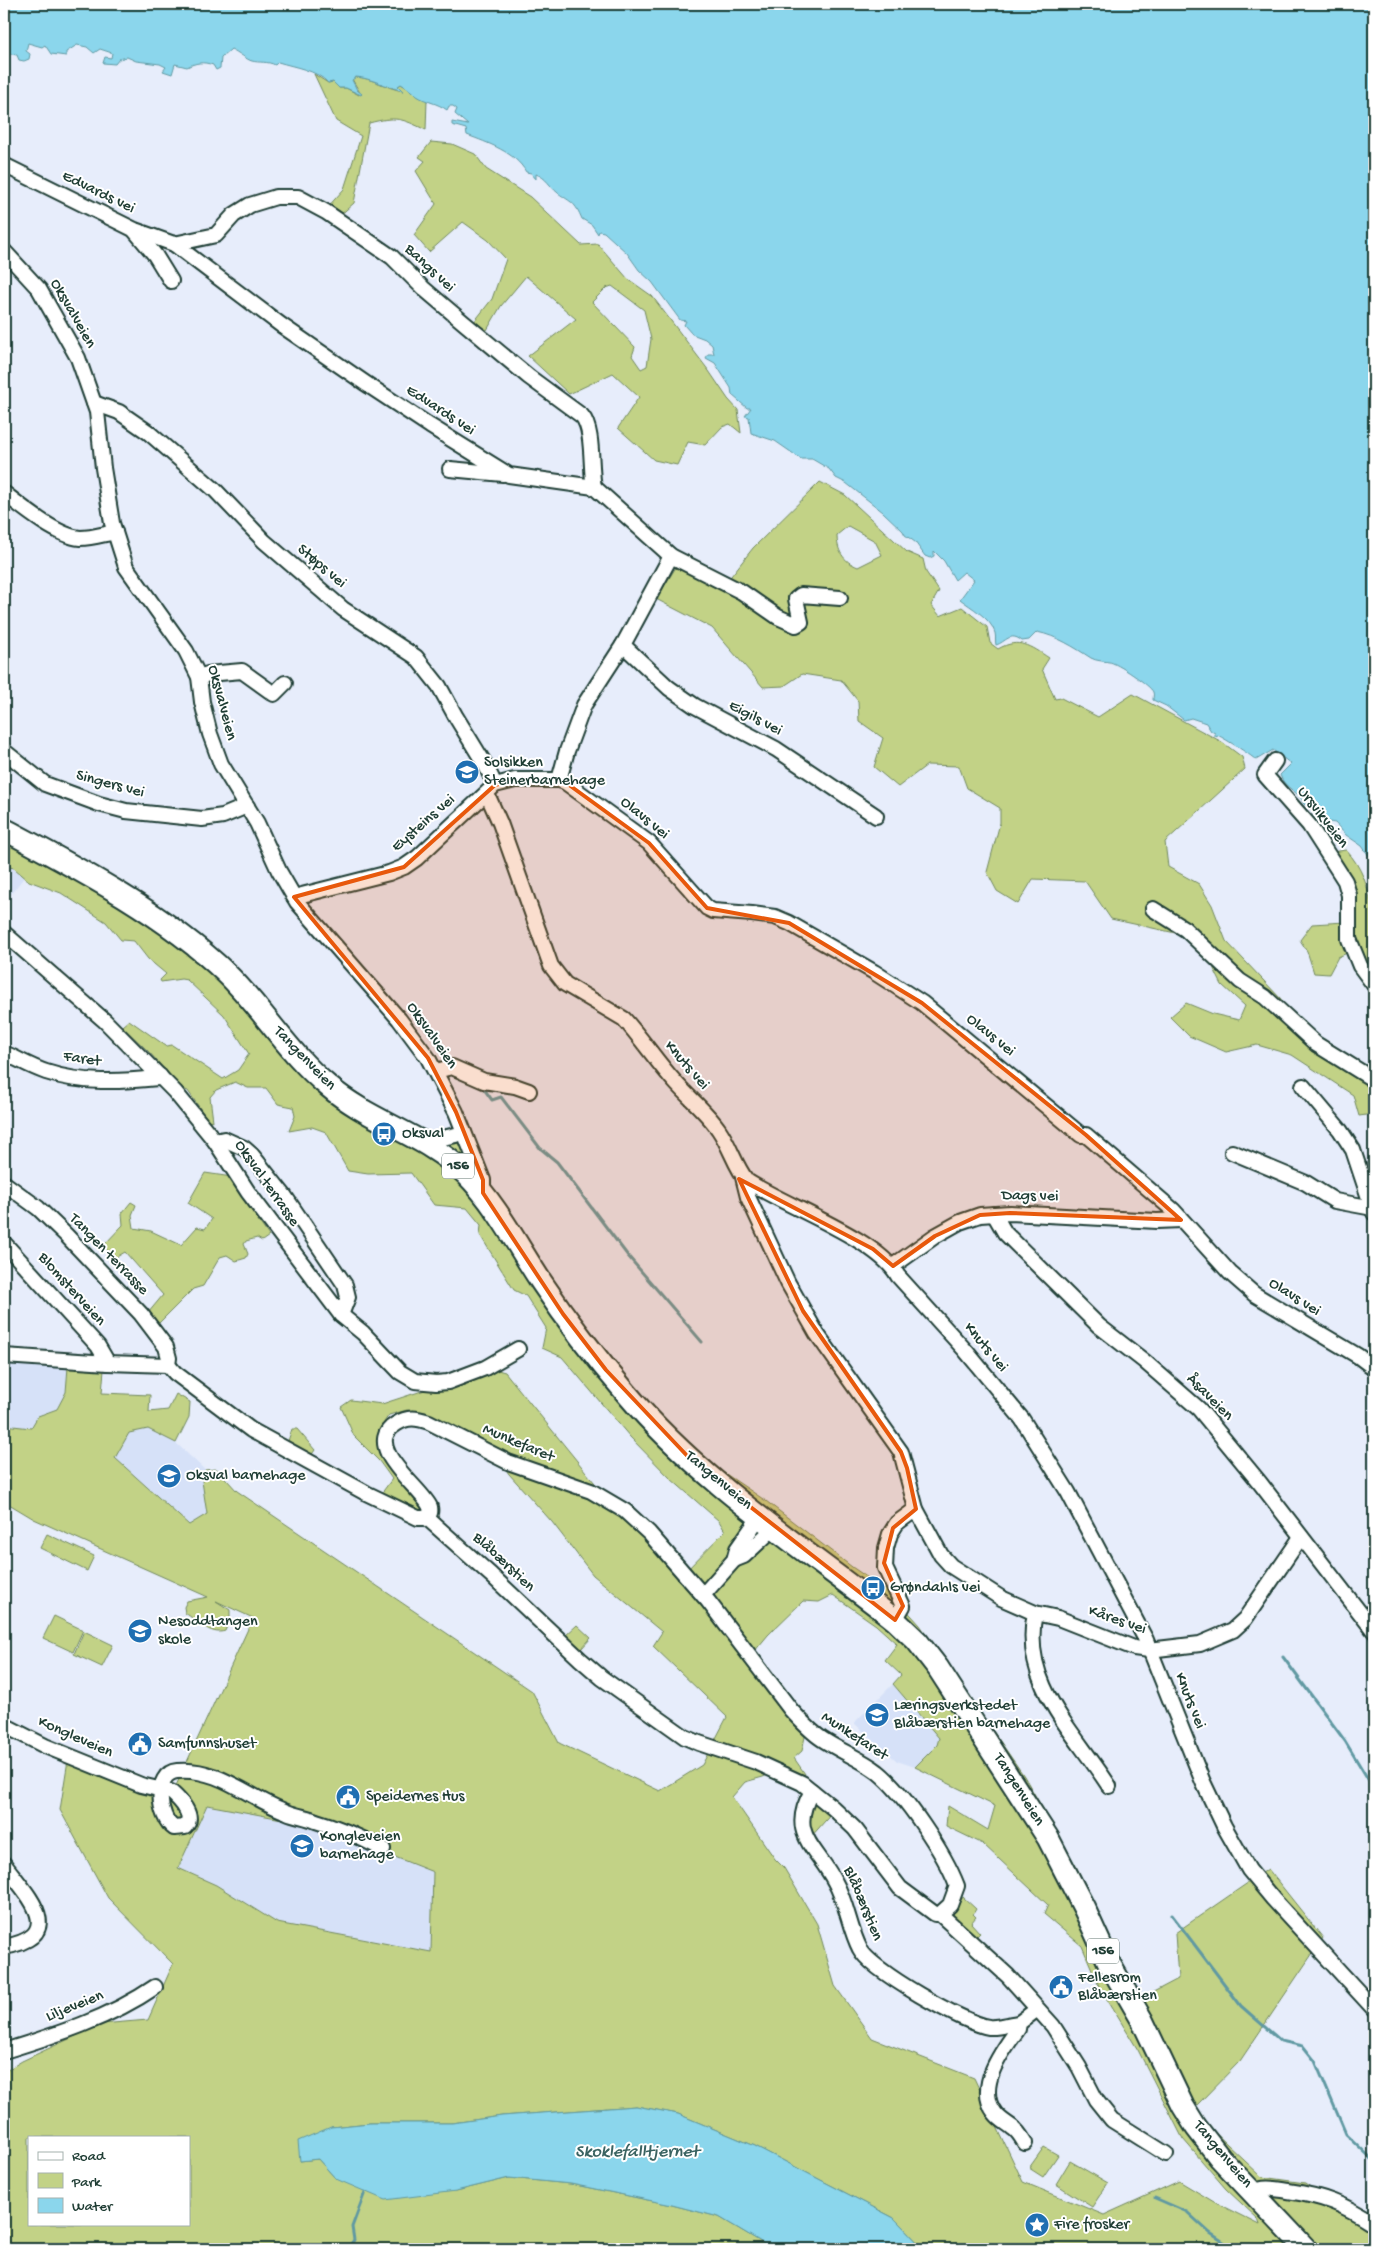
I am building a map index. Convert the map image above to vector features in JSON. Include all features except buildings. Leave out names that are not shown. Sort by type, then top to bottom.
[{"type":"main road","name":"Tangenveien","points":[[4,829],[84,872],[143,909],[191,944],[235,982],[294,1052],[327,1085],[366,1113],[434,1148],[462,1170],[483,1193],[563,1314],[629,1397],[675,1446],[767,1522],[895,1620],[916,1641],[938,1668],[1035,1816],[1069,1878],[1109,1963],[1142,2020],[1184,2106],[1206,2142],[1306,2249]]},
{"type":"street","name":"Edvards vei","points":[[4,165],[135,230],[174,244],[282,325],[365,383],[509,475],[594,487]]},
{"type":"street","name":"Bangs vei","points":[[174,244],[216,235],[241,210],[267,199],[292,196],[314,204],[392,257],[456,317],[529,377],[582,416],[587,422],[594,487]]},
{"type":"street","points":[[135,230],[155,254],[170,281]]},
{"type":"street","name":"Oksvalveien","points":[[4,251],[39,289],[78,358],[94,403],[103,468],[115,532],[126,568],[186,651],[199,676],[206,718],[221,764],[257,823],[283,880],[294,897],[314,924],[399,1019],[436,1070],[464,1133],[482,1180],[483,1193]]},
{"type":"street","name":"Støps vei","points":[[94,403],[119,412],[148,432],[215,490],[264,542],[343,609],[416,657],[440,686],[456,717],[486,766],[491,789]]},
{"type":"street","points":[[450,469],[509,475]]},
{"type":"street","points":[[594,487],[671,556],[742,592],[793,625],[798,625],[801,622],[796,603],[798,597],[810,594],[840,598]]},
{"type":"street","points":[[4,493],[31,515],[78,538],[115,532]]},
{"type":"street","points":[[559,780],[567,751],[584,705],[624,645],[671,556]]},
{"type":"street","name":"Eigils vei","points":[[624,645],[669,688],[695,706],[776,749],[876,816]]},
{"type":"street","points":[[199,676],[242,671],[274,694],[285,684]]},
{"type":"street","name":"Singers vei","points":[[4,752],[45,784],[99,804],[126,811],[202,820],[223,816],[247,806]]},
{"type":"street","name":"Ursvikveien","points":[[1275,761],[1265,775],[1309,826],[1345,881],[1348,895],[1349,939],[1360,966],[1374,985]]},
{"type":"street","name":"Eysteins vei","points":[[294,897],[389,873],[404,867],[417,858],[491,789],[515,780],[559,780]]},
{"type":"street","name":"Olavs vei","points":[[559,780],[619,819],[650,842],[707,908],[713,911],[775,917],[790,922],[922,1003],[1081,1134],[1086,1135],[1167,1204],[1230,1273],[1254,1294],[1358,1356],[1374,1368]]},
{"type":"street","name":"Knuts vei","points":[[491,789],[500,823],[551,966],[565,984],[624,1020],[631,1027],[660,1065],[710,1118],[720,1132],[744,1177],[760,1190],[873,1249],[892,1266],[898,1276],[965,1350],[1022,1419],[1045,1454],[1109,1568],[1146,1640],[1203,1782],[1224,1826],[1245,1863],[1272,1899],[1374,2009]]},
{"type":"street","points":[[1153,909],[1185,930],[1240,981],[1265,997],[1322,1049],[1374,1080]]},
{"type":"street","name":"Oksval terrasse","points":[[4,933],[105,1021],[160,1076],[215,1141],[248,1192],[341,1315],[363,1333],[392,1365],[416,1381],[436,1384],[460,1379],[485,1368],[518,1349]]},
{"type":"street","name":"Faret","points":[[4,1052],[29,1066],[69,1078],[97,1081],[127,1081],[158,1078],[160,1076]]},
{"type":"street","points":[[436,1070],[452,1068],[484,1081],[516,1086],[529,1091]]},
{"type":"street","points":[[1303,1086],[1340,1130],[1353,1150],[1374,1211]]},
{"type":"street","points":[[434,1148],[443,1138],[464,1133]]},
{"type":"street","points":[[215,1141],[224,1139],[244,1148],[252,1155],[284,1195],[345,1285],[348,1297],[341,1315]]},
{"type":"street","points":[[1232,1152],[1306,1183],[1335,1201],[1374,1211]]},
{"type":"street","points":[[744,1177],[742,1178],[748,1198],[803,1311],[901,1452],[916,1509],[897,1523],[890,1534],[886,1548],[885,1568],[903,1606],[895,1620]]},
{"type":"street","name":"Tangen terrasse","points":[[4,1183],[38,1208],[141,1314],[166,1347],[169,1358],[168,1365]]},
{"type":"street","name":"Dags vei","points":[[892,1266],[935,1236],[973,1217],[1010,1213],[1157,1221],[1181,1220]]},
{"type":"street","name":"Åsaveien","points":[[994,1214],[1005,1233],[1099,1326],[1199,1408],[1374,1631]]},
{"type":"street","name":"Blomsterveien","points":[[4,1243],[98,1346],[108,1363]]},
{"type":"street","points":[[4,1356],[168,1365]]},
{"type":"street","name":"Blåbærstien","points":[[168,1365],[175,1373],[251,1430],[366,1493],[418,1518],[427,1518],[505,1588],[555,1638],[602,1678],[685,1737],[756,1762],[802,1783],[855,1829],[900,1888],[935,1914],[940,1914],[1008,1976],[1060,2037],[1096,2100],[1112,2120],[1166,2154]]},
{"type":"street","name":"Munkefaret","points":[[427,1518],[430,1513],[429,1506],[420,1492],[397,1469],[386,1444],[386,1436],[389,1430],[408,1418],[430,1422],[508,1462],[576,1484],[607,1499],[625,1511],[650,1533],[703,1595],[806,1727],[823,1740],[878,1772],[897,1791],[936,1846],[957,1886],[950,1905],[940,1914]]},
{"type":"street","name":"Kåres vei","points":[[916,1509],[941,1555],[951,1566],[988,1592],[1035,1613],[1058,1618],[1134,1648],[1149,1650],[1200,1644],[1233,1630],[1246,1619],[1301,1536]]},
{"type":"street","points":[[703,1595],[734,1560],[744,1556],[767,1522]]},
{"type":"street","points":[[1035,1613],[1032,1649],[1034,1661],[1046,1691],[1109,1786]]},
{"type":"street","name":"Kongleveien","points":[[4,1725],[46,1746],[160,1791],[166,1776],[174,1771],[207,1775],[225,1780],[286,1812],[357,1836],[383,1849]]},
{"type":"street","name":"Blåbærstien","points":[[812,1791],[802,1815],[803,1833],[837,1885],[860,1950],[871,1963],[921,1996],[962,2018],[988,2027],[1019,2023]]},
{"type":"street","points":[[4,1864],[35,1904],[39,1918],[38,1928],[30,1938],[21,1943],[4,1947]]},
{"type":"street","name":"Liljeveien","points":[[4,2051],[87,2023],[140,1998],[155,1987]]},
{"type":"street","points":[[1026,2143],[1015,2128],[1002,2121],[994,2112],[988,2100],[987,2092],[995,2068],[1018,2029],[1019,2023],[1036,2010]]},
{"type":"street","points":[[1253,2192],[1270,2188],[1315,2194],[1342,2204],[1374,2224]]},
{"type":"highlighted area","points":[[515,780],[565,782],[649,843],[707,908],[789,923],[922,1003],[1086,1135],[1181,1220],[1010,1213],[980,1215],[935,1236],[893,1266],[873,1249],[739,1179],[803,1311],[901,1452],[907,1468],[916,1509],[893,1528],[884,1563],[903,1606],[895,1620],[693,1462],[606,1370],[563,1314],[483,1193],[483,1180],[456,1112],[428,1058],[294,897],[404,867],[495,785]]},
{"type":"shaded area","points":[[4,866],[14,868],[25,876],[4,903]]},
{"type":"shaded area","points":[[4,1362],[68,1367],[66,1392],[57,1409],[38,1416],[31,1428],[4,1425]]},
{"type":"shaded area","name":"Oksval barnehage","points":[[148,1429],[176,1443],[205,1470],[202,1481],[207,1514],[189,1525],[114,1458],[129,1433]]},
{"type":"shaded area","points":[[893,1684],[939,1738],[937,1745],[915,1767],[897,1761],[854,1723]]},
{"type":"shaded area","points":[[207,1805],[314,1825],[433,1872],[431,1952],[277,1923],[216,1885],[178,1868]]},
{"type":"green space","points":[[314,74],[328,83],[333,82],[339,88],[346,88],[359,95],[359,91],[352,79],[356,77],[368,79],[403,91],[398,86],[401,84],[427,100],[426,130],[398,119],[386,119],[369,123],[354,203],[338,217],[326,209],[344,189],[361,136],[336,121]]},
{"type":"green space","points":[[431,142],[452,144],[475,154],[486,169],[530,197],[581,245],[598,244],[628,279],[652,296],[709,371],[738,410],[741,433],[730,424],[722,427],[705,445],[688,442],[677,465],[654,460],[618,428],[639,397],[613,373],[569,394],[528,356],[576,319],[526,276],[501,306],[487,330],[474,322],[492,299],[506,259],[488,240],[463,222],[429,252],[414,235],[436,204],[416,171],[425,161],[419,157]],"holes":[[[612,286],[644,310],[651,339],[647,366],[641,369],[632,356],[635,347],[592,302],[606,288]]]},
{"type":"green space","points":[[820,482],[845,495],[907,552],[923,559],[926,572],[939,591],[931,605],[940,616],[962,607],[987,627],[990,643],[998,649],[1005,645],[1025,644],[1049,658],[1042,669],[1055,699],[1061,698],[1098,717],[1133,694],[1222,742],[1242,757],[1245,769],[1165,842],[1168,867],[1199,884],[1212,905],[1226,941],[1281,999],[1295,1035],[1330,1057],[1374,1074],[1374,1114],[1359,1116],[1353,1095],[1292,1055],[1257,1045],[1226,1052],[1189,1036],[1170,1017],[1186,1003],[1213,1014],[1239,1020],[1245,1006],[1222,985],[1211,963],[1180,934],[1111,919],[1085,881],[1033,879],[1018,904],[997,891],[987,872],[1000,823],[1000,808],[967,788],[959,766],[927,765],[898,787],[874,767],[883,738],[859,721],[858,701],[841,680],[802,674],[784,686],[763,687],[712,628],[656,599],[678,564],[724,585],[753,548]],"holes":[[[848,526],[875,541],[882,555],[858,567],[848,562],[842,555],[838,546],[837,535]]]},
{"type":"green space","points":[[4,818],[76,857],[334,1078],[378,1106],[419,1128],[478,1150],[484,1170],[503,1209],[563,1297],[657,1414],[705,1460],[766,1501],[852,1567],[893,1595],[920,1625],[1024,1776],[1076,1866],[1120,1959],[1142,1998],[1178,1979],[1175,1933],[1268,1869],[1323,1938],[1240,2061],[1196,2106],[1210,2128],[1262,2177],[1305,2183],[1374,2234],[1374,2249],[924,2249],[894,2218],[755,2146],[678,2114],[636,2106],[502,2116],[452,2123],[370,2123],[331,2127],[300,2161],[318,2159],[336,2179],[456,2191],[509,2178],[571,2184],[719,2217],[773,2249],[11,2249],[4,2237],[4,2072],[22,2061],[101,2024],[148,2020],[173,1964],[108,1898],[60,1810],[68,1760],[169,1801],[253,1618],[216,1601],[230,1610],[230,1619],[225,1631],[209,1630],[185,1613],[184,1607],[187,1601],[208,1597],[34,1519],[4,1501],[4,1425],[31,1428],[38,1416],[57,1409],[66,1392],[68,1367],[104,1370],[102,1393],[150,1395],[149,1412],[168,1410],[176,1394],[190,1402],[189,1417],[176,1443],[148,1429],[129,1433],[115,1458],[189,1525],[207,1514],[202,1481],[205,1470],[217,1469],[237,1491],[532,1691],[559,1743],[660,1791],[702,1765],[727,1717],[653,1646],[662,1632],[593,1575],[552,1522],[509,1474],[488,1444],[425,1412],[407,1410],[389,1415],[379,1433],[379,1449],[388,1466],[424,1504],[424,1508],[420,1513],[381,1494],[392,1479],[379,1461],[354,1436],[341,1407],[351,1400],[382,1404],[431,1388],[472,1381],[494,1369],[505,1372],[620,1514],[635,1526],[681,1576],[725,1531],[719,1521],[671,1479],[630,1437],[562,1357],[542,1348],[546,1328],[526,1296],[514,1290],[480,1235],[481,1225],[467,1208],[434,1205],[411,1173],[368,1174],[348,1171],[326,1132],[312,1127],[289,1131],[295,1116],[293,1107],[278,1104],[266,1088],[248,1088],[235,1082],[216,1090],[210,1097],[213,1121],[208,1120],[188,1091],[183,1089],[122,1026],[129,1020],[166,1046],[172,1045],[223,1079],[238,1070],[249,1054],[224,1015],[187,980],[161,982],[160,980],[166,974],[148,959],[134,941],[121,940],[106,922],[61,893],[29,881],[14,868],[4,866]],"holes":[[[833,1595],[876,1625],[897,1644],[885,1660],[901,1675],[893,1684],[939,1738],[937,1745],[915,1767],[995,1806],[988,1830],[948,1806],[946,1826],[983,1844],[1048,1905],[1044,1914],[1082,1946],[1099,1986],[1138,2050],[1183,2139],[1226,2189],[1258,2219],[1260,2225],[1214,2202],[1179,2181],[1104,2215],[1023,2182],[974,2078],[872,2038],[835,1986],[817,1924],[784,1868],[775,1859],[732,1797],[745,1782],[763,1777],[782,1768],[802,1777],[805,1774],[794,1758],[802,1751],[806,1732],[749,1658],[768,1635],[803,1601],[819,1602]],[[207,1805],[314,1825],[433,1872],[431,1952],[277,1923],[216,1885],[178,1868]]]},
{"type":"green space","points":[[1346,850],[1364,878],[1369,894],[1374,928],[1374,981],[1356,949],[1338,957],[1329,974],[1314,973],[1307,951],[1300,940],[1312,924],[1345,922],[1354,909],[1332,852]]},
{"type":"green space","points":[[205,1173],[232,1177],[243,1199],[269,1236],[262,1241],[257,1238],[246,1241],[244,1244],[248,1254],[246,1258],[236,1261],[227,1255],[220,1257],[203,1286],[193,1289],[158,1324],[148,1313],[163,1295],[125,1252],[115,1258],[103,1246],[123,1225],[122,1213],[131,1202],[136,1205],[132,1215],[134,1228],[151,1231],[181,1245],[197,1227],[205,1229],[212,1219],[188,1203]]},
{"type":"green space","points":[[292,1429],[297,1429],[315,1450],[310,1457],[286,1447]]},
{"type":"green space","points":[[47,1534],[94,1556],[87,1571],[40,1548]]},
{"type":"green space","points":[[54,1616],[83,1630],[73,1652],[43,1638]]},
{"type":"green space","points":[[577,1625],[591,1638],[581,1649],[565,1636]]},
{"type":"green space","points":[[84,1631],[113,1645],[102,1667],[74,1654]]},
{"type":"green space","points":[[814,1800],[833,1812],[810,1838],[805,1821]]},
{"type":"green space","points":[[963,1897],[976,1909],[973,1914],[976,1917],[971,1923],[980,1933],[973,1940],[951,1917]]},
{"type":"green space","points":[[1044,2147],[1058,2155],[1043,2177],[1029,2168]]},
{"type":"green space","points":[[1070,2161],[1108,2183],[1092,2207],[1056,2184]]},
{"type":"water","points":[[4,4],[1374,4],[1374,871],[1372,860],[1362,846],[1346,835],[1335,823],[1323,819],[1320,816],[1322,814],[1314,807],[1312,809],[1304,804],[1302,799],[1285,784],[1280,775],[1291,764],[1273,750],[1256,760],[1217,735],[1215,737],[1215,733],[1211,731],[1206,723],[1191,718],[1184,720],[1166,706],[1153,700],[1151,689],[1125,670],[1113,663],[1093,659],[1051,636],[1037,632],[1029,640],[1022,641],[1011,637],[996,645],[995,633],[989,622],[960,599],[974,580],[964,572],[955,580],[944,561],[934,551],[934,556],[930,558],[925,556],[915,542],[905,535],[883,512],[846,483],[836,478],[829,469],[812,459],[801,459],[775,441],[751,433],[749,417],[745,416],[751,408],[747,408],[732,395],[731,388],[715,363],[706,358],[708,354],[714,354],[712,345],[705,339],[692,334],[684,325],[686,321],[680,320],[652,282],[639,270],[627,253],[604,232],[599,231],[598,234],[592,225],[582,219],[573,203],[558,193],[543,178],[536,174],[536,179],[531,173],[526,172],[508,154],[467,135],[466,129],[452,125],[452,122],[468,125],[455,114],[457,109],[453,106],[449,106],[447,110],[417,96],[401,84],[398,86],[403,91],[356,77],[352,80],[361,95],[346,88],[339,88],[333,82],[328,83],[318,75],[305,70],[278,62],[275,65],[252,61],[231,49],[221,58],[220,68],[216,70],[213,65],[206,63],[187,67],[175,64],[172,74],[163,71],[166,67],[160,64],[136,61],[127,57],[119,59],[115,64],[103,63],[105,57],[111,58],[112,53],[100,49],[94,53],[87,47],[77,45],[66,52],[66,56],[51,54],[45,45],[42,47],[28,43],[26,51],[30,54],[29,59],[19,60],[17,55],[4,53]]},
{"type":"water","name":"Skoklefalltjernet","points":[[636,2106],[678,2114],[755,2146],[894,2218],[924,2249],[773,2249],[719,2217],[571,2184],[509,2178],[456,2191],[385,2200],[336,2179],[318,2159],[300,2161],[298,2141],[331,2127],[370,2123],[452,2123],[502,2116]]},
{"type":"waterway","points":[[484,1089],[492,1100],[501,1097],[540,1148],[557,1162],[628,1256],[702,1342]]},
{"type":"waterway","points":[[1283,1657],[1345,1741],[1374,1789]]},
{"type":"waterway","points":[[1172,1915],[1241,2006],[1281,2041],[1303,2046],[1315,2061],[1346,2134],[1374,2161]]},
{"type":"waterway","points":[[347,2249],[354,2240],[352,2227],[365,2192]]},
{"type":"waterway","points":[[1155,2198],[1187,2212],[1210,2233],[1234,2249]]},
{"type":"place","name":"Solsikken Steinerbarnehage","points":[[467,772]]},
{"type":"place","name":"Oksval","points":[[384,1134]]},
{"type":"place","name":"Oksval barnehage","points":[[169,1476]]},
{"type":"place","name":"Grøndahls vei","points":[[873,1588]]},
{"type":"place","name":"Nesoddtangen skole","points":[[140,1631]]},
{"type":"place","name":"Læringsverkstedet Blåbærstien barnehage","points":[[877,1715]]},
{"type":"place","name":"Samfunnshuset","points":[[140,1744]]},
{"type":"place","name":"Speidernes Hus","points":[[348,1797]]},
{"type":"place","name":"Kongleveien barnehage","points":[[302,1846]]},
{"type":"place","name":"Fellesrom Blåbærstien","points":[[1061,1987]]},
{"type":"place","name":"Fire frosker","points":[[1037,2225]]}]
